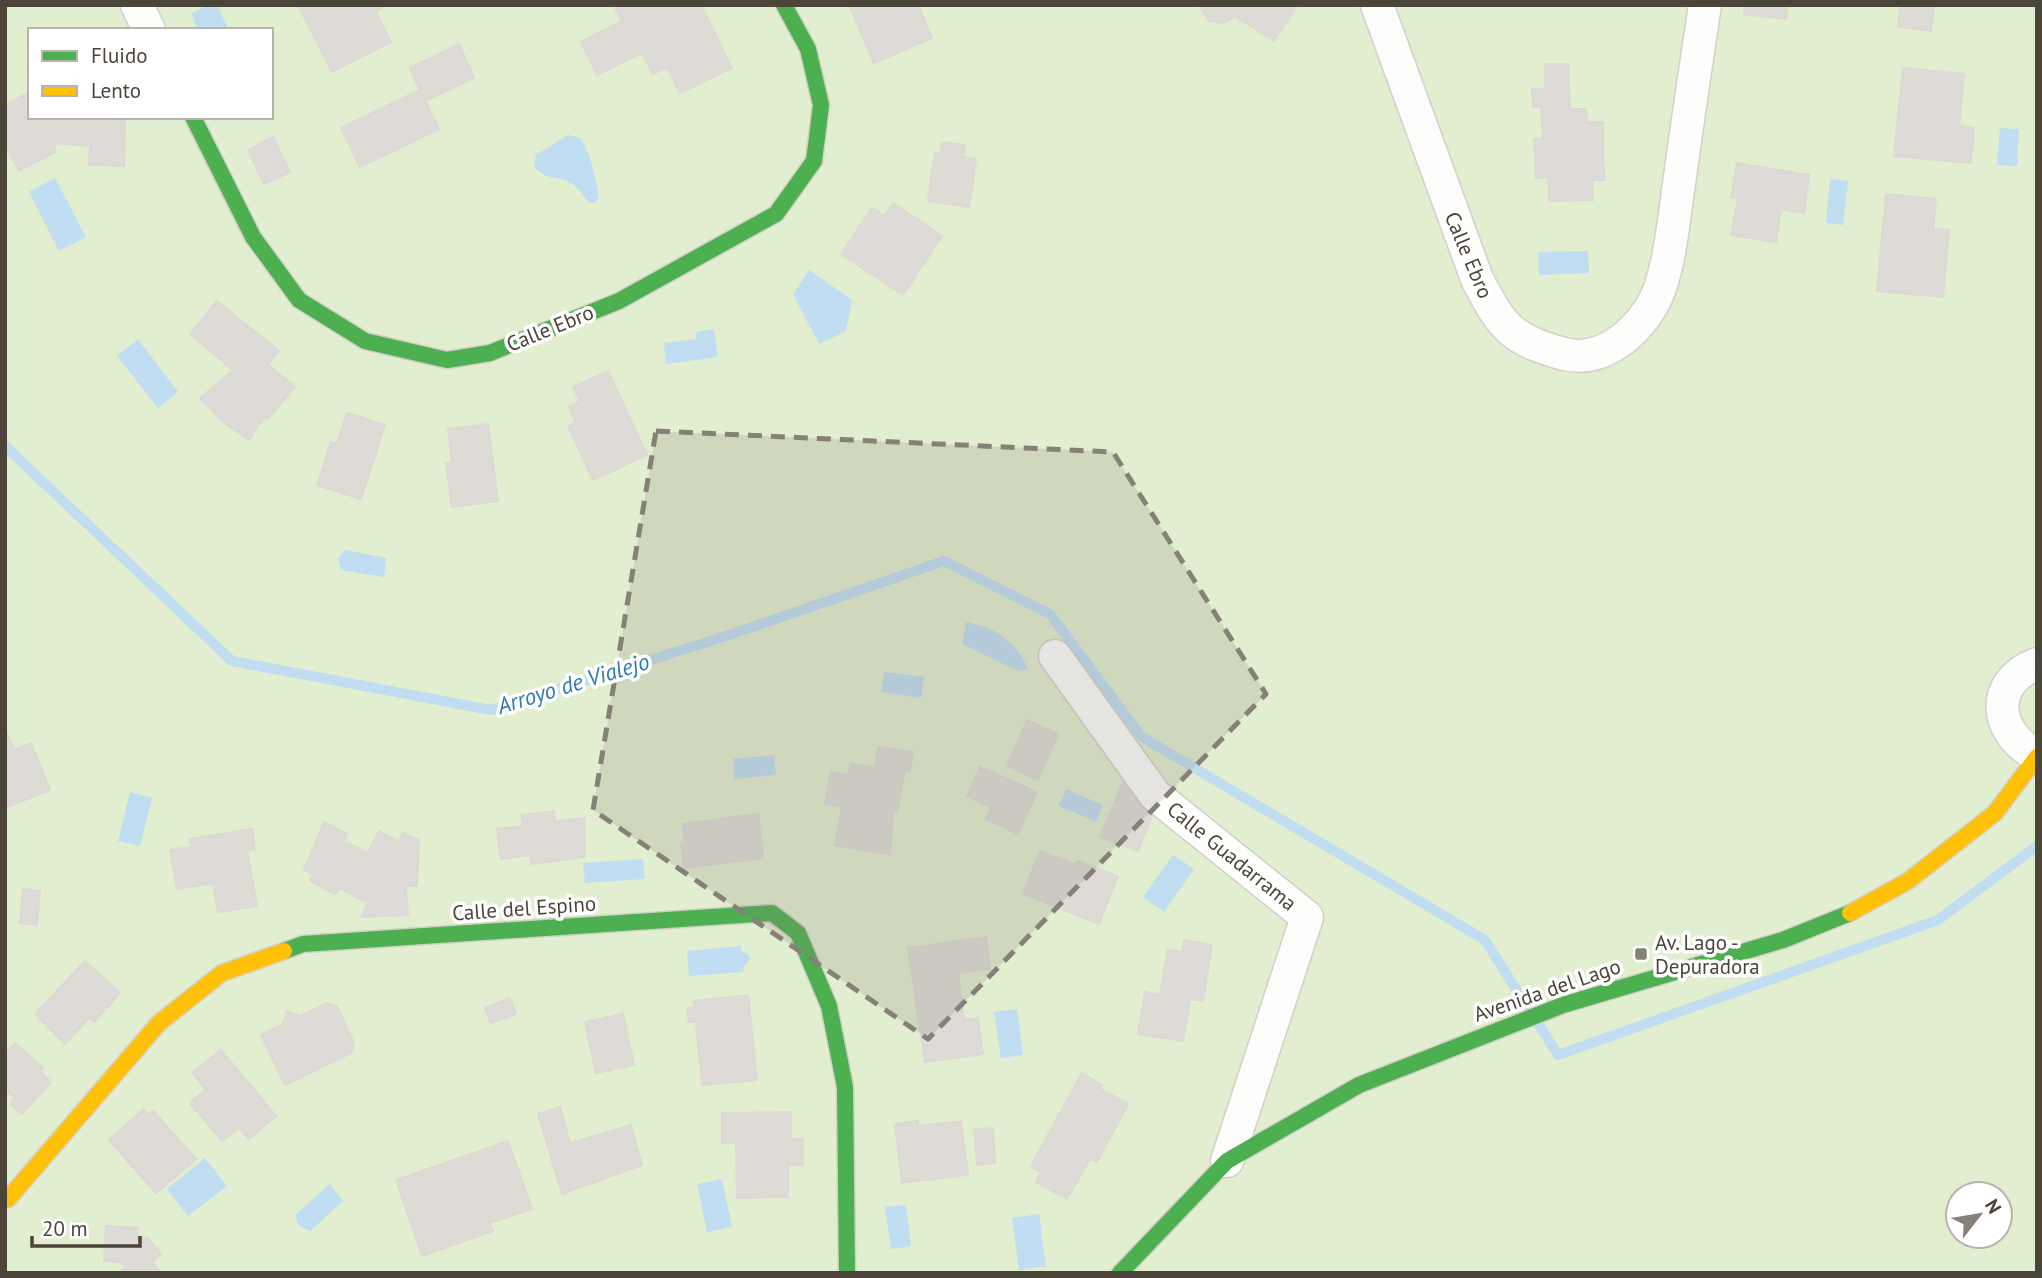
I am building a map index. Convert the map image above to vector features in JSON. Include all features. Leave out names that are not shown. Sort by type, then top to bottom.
[{"type":"street","points":[[137,5],[148,28]]},
{"type":"street","name":"Calle Ebro","points":[[194,119],[253,237],[299,300],[365,341],[447,360],[490,353],[619,301],[776,214],[814,161],[821,105],[808,49],[784,5]]},
{"type":"street","name":"Calle Ebro","points":[[1377,5],[1476,279],[1498,320],[1532,345],[1574,356],[1609,349],[1640,325],[1659,290],[1669,248],[1705,5]]},
{"type":"street","name":"Calle Guadarrama","points":[[1055,656],[1155,794],[1307,918],[1227,1161]]},
{"type":"street","points":[[2037,664],[2017,675],[2006,692],[2002,712],[2007,732],[2020,747],[2037,756]]},
{"type":"street","name":"Avenida del Lago","points":[[1120,1273],[1227,1161],[1359,1085],[1563,1004],[1783,940],[1848,914],[1908,881],[1995,813],[2037,756]]},
{"type":"street","name":"Calle del Espino","points":[[6,1199],[159,1023],[222,972],[303,944],[772,913],[798,933],[829,1006],[845,1087],[847,1273]]},
{"type":"highlighted area","points":[[656,431],[1113,452],[1266,694],[928,1039],[593,810]]},
{"type":"green space","points":[[5,5],[2037,5],[2037,1273],[5,1273]]},
{"type":"water","points":[[208,5],[217,5],[228,28],[197,28],[191,14]]},
{"type":"water","points":[[2000,128],[2019,129],[2017,166],[1997,165]]},
{"type":"water","points":[[568,135],[580,138],[588,152],[599,198],[594,203],[588,202],[573,185],[547,176],[534,167],[536,155]]},
{"type":"water","points":[[55,178],[86,237],[59,251],[29,192]]},
{"type":"water","points":[[1830,179],[1848,181],[1843,225],[1826,223]]},
{"type":"water","points":[[1588,251],[1589,273],[1539,275],[1538,252]]},
{"type":"water","points":[[809,270],[852,300],[846,331],[819,344],[793,294]]},
{"type":"water","points":[[714,329],[718,357],[666,364],[664,343],[696,339],[696,332]]},
{"type":"water","points":[[138,339],[178,392],[158,408],[117,356]]},
{"type":"water","points":[[345,550],[387,558],[384,577],[341,570],[338,558]]},
{"type":"water","points":[[966,622],[977,624],[1004,637],[1018,651],[1028,669],[1018,671],[962,644]]},
{"type":"water","points":[[884,672],[924,677],[921,698],[881,692]]},
{"type":"water","points":[[774,755],[776,775],[734,779],[733,759]]},
{"type":"water","points":[[1066,789],[1103,805],[1096,822],[1059,806]]},
{"type":"water","points":[[130,792],[152,798],[140,846],[118,841]]},
{"type":"water","points":[[1173,855],[1194,869],[1164,912],[1143,897]]},
{"type":"water","points":[[643,859],[645,879],[585,883],[583,863]]},
{"type":"water","points":[[741,946],[741,951],[748,954],[750,959],[743,968],[744,972],[689,976],[687,951]]},
{"type":"water","points":[[1017,1009],[1023,1055],[1001,1058],[994,1012]]},
{"type":"water","points":[[205,1158],[227,1186],[188,1216],[167,1189]]},
{"type":"water","points":[[722,1179],[732,1227],[707,1232],[697,1184]]},
{"type":"water","points":[[330,1184],[343,1201],[310,1231],[299,1226],[295,1215]]},
{"type":"water","points":[[906,1205],[911,1246],[891,1249],[885,1207]]},
{"type":"water","points":[[1039,1214],[1046,1266],[1019,1270],[1012,1218]]},
{"type":"building","points":[[298,5],[386,5],[376,12],[391,42],[332,72]]},
{"type":"building","points":[[614,5],[701,5],[732,68],[680,93],[667,67],[653,74],[642,53],[597,75],[581,42],[622,21]]},
{"type":"building","points":[[849,5],[918,5],[932,38],[874,63]]},
{"type":"building","points":[[1199,5],[1298,5],[1274,41],[1235,16],[1224,23],[1209,21]]},
{"type":"building","points":[[1745,5],[1788,5],[1786,19],[1744,14]]},
{"type":"building","points":[[1901,5],[1934,5],[1931,31],[1898,27]]},
{"type":"building","points":[[459,44],[474,78],[425,101],[439,129],[360,167],[341,128],[420,90],[410,68]]},
{"type":"building","points":[[1545,64],[1568,64],[1570,109],[1586,109],[1587,122],[1603,122],[1604,180],[1592,180],[1593,200],[1549,201],[1548,177],[1536,178],[1534,139],[1543,139],[1541,107],[1533,107],[1532,89],[1545,89]]},
{"type":"building","points":[[1903,68],[1964,74],[1959,126],[1974,128],[1971,163],[1894,156]]},
{"type":"building","points":[[28,93],[28,119],[125,119],[124,166],[89,165],[90,146],[55,143],[55,152],[19,171],[5,145],[5,105]]},
{"type":"building","points":[[273,137],[290,172],[264,184],[248,150]]},
{"type":"building","points":[[942,142],[965,145],[963,157],[976,159],[969,207],[928,201],[935,153],[940,154]]},
{"type":"building","points":[[1737,163],[1809,175],[1804,213],[1781,209],[1776,242],[1731,235],[1738,198],[1731,197]]},
{"type":"building","points":[[1886,194],[1936,199],[1933,229],[1949,230],[1943,297],[1877,291]]},
{"type":"building","points":[[893,203],[942,236],[903,295],[841,254],[872,208],[885,216]]},
{"type":"building","points":[[217,301],[279,351],[268,365],[295,387],[268,419],[265,416],[249,440],[223,422],[200,398],[233,370],[190,334]]},
{"type":"building","points":[[608,371],[647,455],[593,480],[568,426],[576,423],[569,407],[580,401],[573,387]]},
{"type":"building","points":[[347,413],[385,425],[361,499],[317,485],[331,442],[337,444]]},
{"type":"building","points":[[488,424],[498,501],[452,507],[446,463],[452,462],[448,429]]},
{"type":"building","points":[[1027,720],[1058,734],[1038,780],[1007,766]]},
{"type":"building","points":[[5,729],[14,750],[31,743],[50,790],[5,808]]},
{"type":"building","points":[[878,747],[913,752],[910,771],[905,769],[897,812],[893,811],[890,854],[835,845],[842,807],[825,804],[831,772],[849,775],[851,764],[875,768]]},
{"type":"building","points":[[980,767],[1037,792],[1018,834],[986,819],[991,807],[967,796]]},
{"type":"building","points":[[1124,779],[1154,811],[1138,851],[1100,837]]},
{"type":"building","points":[[554,811],[555,822],[584,818],[585,857],[532,864],[530,855],[501,859],[497,829],[523,826],[521,815]]},
{"type":"building","points":[[758,814],[763,858],[684,868],[681,844],[685,844],[683,824]]},
{"type":"building","points":[[324,822],[347,834],[344,841],[368,853],[379,831],[399,842],[403,833],[419,840],[417,886],[406,886],[408,915],[361,917],[368,903],[339,888],[335,894],[310,881],[313,874],[304,870]]},
{"type":"building","points":[[252,829],[255,849],[247,850],[257,906],[218,912],[213,883],[177,889],[170,850],[191,847],[190,839]]},
{"type":"building","points":[[1040,851],[1076,865],[1078,861],[1118,876],[1099,924],[1023,894]]},
{"type":"building","points":[[23,889],[40,891],[37,925],[20,923]]},
{"type":"building","points":[[986,937],[990,969],[958,973],[964,1020],[978,1018],[983,1054],[925,1062],[908,948]]},
{"type":"building","points":[[1184,940],[1212,945],[1203,1001],[1190,999],[1183,1041],[1138,1034],[1145,992],[1160,995],[1168,950],[1182,952]]},
{"type":"building","points":[[85,961],[120,993],[94,1022],[89,1018],[65,1044],[35,1014]]},
{"type":"building","points":[[748,995],[757,1080],[702,1085],[696,1022],[689,1022],[687,1008],[694,1007],[694,1001]]},
{"type":"building","points":[[510,998],[516,1014],[491,1023],[485,1008]]},
{"type":"building","points":[[327,1003],[337,1006],[354,1043],[351,1053],[285,1085],[261,1035],[283,1024],[287,1011],[300,1016]]},
{"type":"building","points":[[623,1014],[634,1065],[596,1073],[585,1022]]},
{"type":"building","points":[[15,1043],[43,1068],[40,1071],[51,1082],[22,1114],[10,1104],[15,1098],[8,1092],[5,1094],[5,1054]]},
{"type":"building","points":[[221,1050],[276,1116],[249,1139],[239,1128],[222,1141],[190,1103],[206,1089],[192,1073]]},
{"type":"building","points":[[1082,1073],[1102,1085],[1100,1089],[1128,1104],[1097,1162],[1090,1159],[1067,1199],[1036,1182],[1041,1172],[1031,1166]]},
{"type":"building","points":[[560,1107],[570,1143],[631,1125],[642,1165],[562,1194],[538,1114]]},
{"type":"building","points":[[144,1109],[149,1115],[153,1111],[196,1159],[156,1193],[109,1140]]},
{"type":"building","points":[[791,1112],[791,1139],[803,1139],[803,1165],[788,1165],[788,1197],[737,1198],[736,1143],[722,1143],[722,1113]]},
{"type":"building","points":[[918,1121],[918,1126],[961,1121],[968,1175],[902,1183],[895,1124]]},
{"type":"building","points":[[993,1128],[995,1163],[977,1165],[974,1130]]},
{"type":"building","points":[[508,1141],[532,1209],[490,1223],[493,1231],[422,1256],[396,1180]]},
{"type":"building","points":[[106,1226],[138,1228],[137,1238],[148,1238],[161,1254],[152,1262],[161,1273],[119,1273],[125,1267],[121,1262],[104,1261]]},
{"type":"waterway","name":"Arroyo de Vialejo","points":[[5,446],[232,661],[491,710],[723,637],[944,561],[1050,614],[1142,737],[1485,940],[1529,1010]]},
{"type":"waterway","points":[[1538,1023],[1558,1055],[1938,920],[2037,846]]},
{"type":"traffic: fast","points":[[194,119],[253,237],[299,300],[365,341],[447,360],[490,353],[619,301],[776,214],[814,161],[821,105],[808,49],[784,5]]},
{"type":"traffic: fast","points":[[284,951],[303,944],[772,913],[798,933],[829,1006],[845,1087],[847,1273]]},
{"type":"traffic: fast","points":[[1120,1273],[1227,1161],[1359,1085],[1563,1005],[1783,940],[1850,913]]},
{"type":"traffic: slow","points":[[1850,913],[1908,881],[1995,813],[2037,757]]},
{"type":"traffic: slow","points":[[5,1195],[8,1199],[159,1023],[222,973],[284,951]]},
{"type":"place","name":"Av. Lago - Depuradora","points":[[1641,954]]}]
